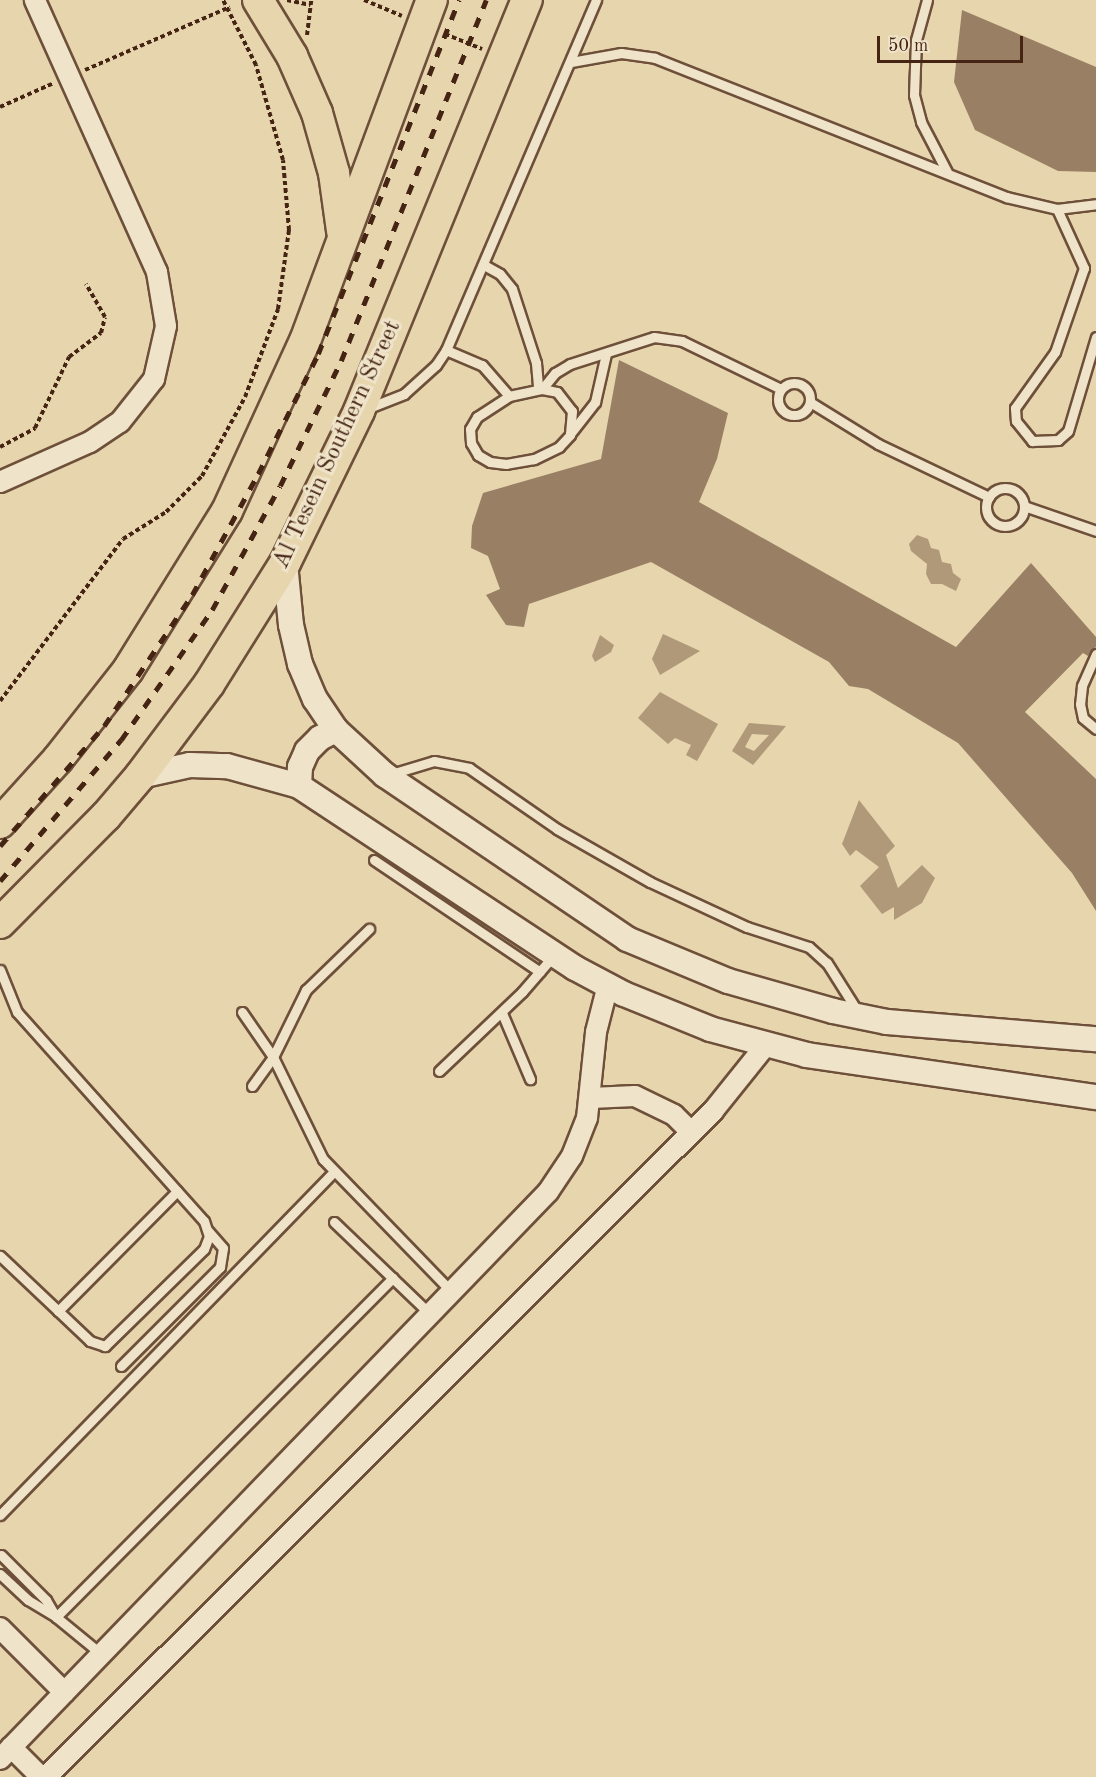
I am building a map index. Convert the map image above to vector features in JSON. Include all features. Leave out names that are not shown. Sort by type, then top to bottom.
[{"type":"main road","points":[[0,823],[90,720],[196,566],[282,399],[432,0]]},
{"type":"main road","name":"Al Tesein Southern Street","points":[[0,923],[106,816],[140,776],[209,684],[285,563],[359,411],[527,0]]},
{"type":"main road","points":[[248,2],[292,56],[317,113],[334,173],[343,235]]},
{"type":"street","points":[[0,482],[90,442],[120,422],[145,395],[165,344],[165,307],[157,272],[35,0]]},
{"type":"street","points":[[285,563],[291,625],[300,664],[315,699],[336,730],[385,775],[627,939],[728,981],[861,1017],[1096,1039]]},
{"type":"street","points":[[299,786],[300,767],[307,751],[320,738],[336,730]]},
{"type":"street","points":[[140,776],[190,765],[227,766],[299,786],[547,964],[608,985],[710,1029],[765,1046],[878,1067],[1096,1097]]},
{"type":"street","points":[[40,1777],[6,1753],[452,1292],[562,1174],[580,1138],[591,1098],[596,1032],[608,985]]},
{"type":"street","points":[[46,1777],[732,1091],[765,1046]]},
{"type":"street","points":[[591,1098],[613,1094],[645,1099],[674,1115],[690,1131]]},
{"type":"street","points":[[0,1628],[64,1692]]},
{"type":"lane","points":[[359,411],[404,394],[436,365],[446,350],[597,0]]},
{"type":"lane","points":[[927,0],[916,40],[914,95],[921,122],[947,172]]},
{"type":"lane","points":[[571,62],[621,53],[655,58],[1006,197],[1057,209],[1096,204]]},
{"type":"lane","points":[[1057,209],[1084,268],[1055,352],[1015,408],[1016,421],[1032,441],[1058,440],[1068,431],[1096,337]]},
{"type":"lane","points":[[484,265],[500,274],[512,289],[536,363],[540,388]]},
{"type":"lane","points":[[540,388],[555,373],[570,364],[606,354],[639,340],[668,338],[748,370],[781,389]]},
{"type":"lane","points":[[446,350],[482,364],[509,396]]},
{"type":"lane","points":[[570,435],[573,423],[566,400],[557,392],[540,388],[509,396],[487,408],[470,429],[471,443],[478,455],[490,462],[506,464],[534,459],[559,447],[570,435],[591,412],[606,354]]},
{"type":"lane","points":[[810,402],[799,415],[783,412],[778,405],[781,389],[788,384],[804,387],[810,402],[878,444],[989,497]]},
{"type":"lane","points":[[1010,488],[1020,494],[1024,506],[1022,517],[1012,525],[1000,526],[990,519],[986,508],[989,497],[998,489],[1010,488]]},
{"type":"lane","points":[[1024,506],[1096,531]]},
{"type":"lane","points":[[1096,654],[1082,686],[1080,704],[1083,718],[1096,729]]},
{"type":"lane","points":[[385,775],[434,761],[469,768],[557,829],[650,882],[747,927],[808,947],[827,963],[861,1017]]},
{"type":"lane","points":[[374,860],[547,964],[502,1012],[439,1071]]},
{"type":"lane","points":[[252,1086],[273,1057],[306,990],[369,928]]},
{"type":"lane","points":[[0,970],[17,1012],[177,1191],[223,1248],[220,1267],[121,1366]]},
{"type":"lane","points":[[242,1012],[273,1057],[314,1144],[334,1172],[452,1292]]},
{"type":"lane","points":[[502,1012],[530,1079]]},
{"type":"lane","points":[[0,1515],[334,1172]]},
{"type":"lane","points":[[58,1311],[177,1191]]},
{"type":"lane","points":[[334,1222],[430,1314]]},
{"type":"lane","points":[[0,1256],[94,1344],[111,1344],[204,1249],[208,1231]]},
{"type":"lane","points":[[56,1617],[393,1278]]},
{"type":"lane","points":[[2,1555],[46,1600],[56,1617]]},
{"type":"lane","points":[[0,1574],[33,1604],[56,1617],[101,1654]]},
{"type":"path","points":[[0,702],[123,539],[166,512],[202,476],[245,398],[278,309],[289,230],[283,160],[267,96],[224,0]]},
{"type":"path","points":[[287,0],[310,5]]},
{"type":"path","points":[[0,107],[229,8],[248,2]]},
{"type":"path","points":[[0,447],[35,428],[69,357],[101,333],[105,317],[86,284]]},
{"type":"shaded area","points":[[917,535],[928,539],[931,548],[939,550],[942,562],[951,564],[953,573],[961,579],[956,591],[942,584],[931,584],[926,574],[927,564],[911,551],[909,544]]},
{"type":"shaded area","points":[[663,634],[700,651],[660,675],[652,659]]},
{"type":"shaded area","points":[[600,635],[614,645],[611,652],[595,662],[592,656]]},
{"type":"shaded area","points":[[660,692],[718,724],[697,761],[686,755],[691,745],[675,738],[668,744],[638,718]]},
{"type":"shaded area","points":[[749,723],[786,726],[753,765],[732,751]],"holes":[[[752,734],[769,735],[754,751],[745,747]]]},
{"type":"shaded area","points":[[859,800],[895,846],[886,855],[898,888],[922,865],[935,878],[922,903],[894,920],[894,907],[882,914],[860,886],[879,867],[856,850],[850,856],[842,844]]},
{"type":"building","points":[[962,10],[1096,67],[1096,172],[1058,171],[975,130],[954,82]]},
{"type":"building","points":[[619,360],[728,413],[717,459],[699,502],[956,647],[1031,563],[1096,637],[1096,647],[1088,656],[1083,653],[1025,712],[1096,779],[1096,911],[1072,873],[958,743],[868,689],[849,686],[829,662],[651,562],[529,604],[524,627],[506,625],[486,595],[500,589],[488,556],[471,548],[472,526],[483,493],[601,459]]},
{"type":"railway","points":[[0,846],[104,726],[192,595],[258,474],[318,354],[459,0]]},
{"type":"railway","points":[[0,881],[121,740],[212,610],[280,486],[341,361],[486,0]]}]
